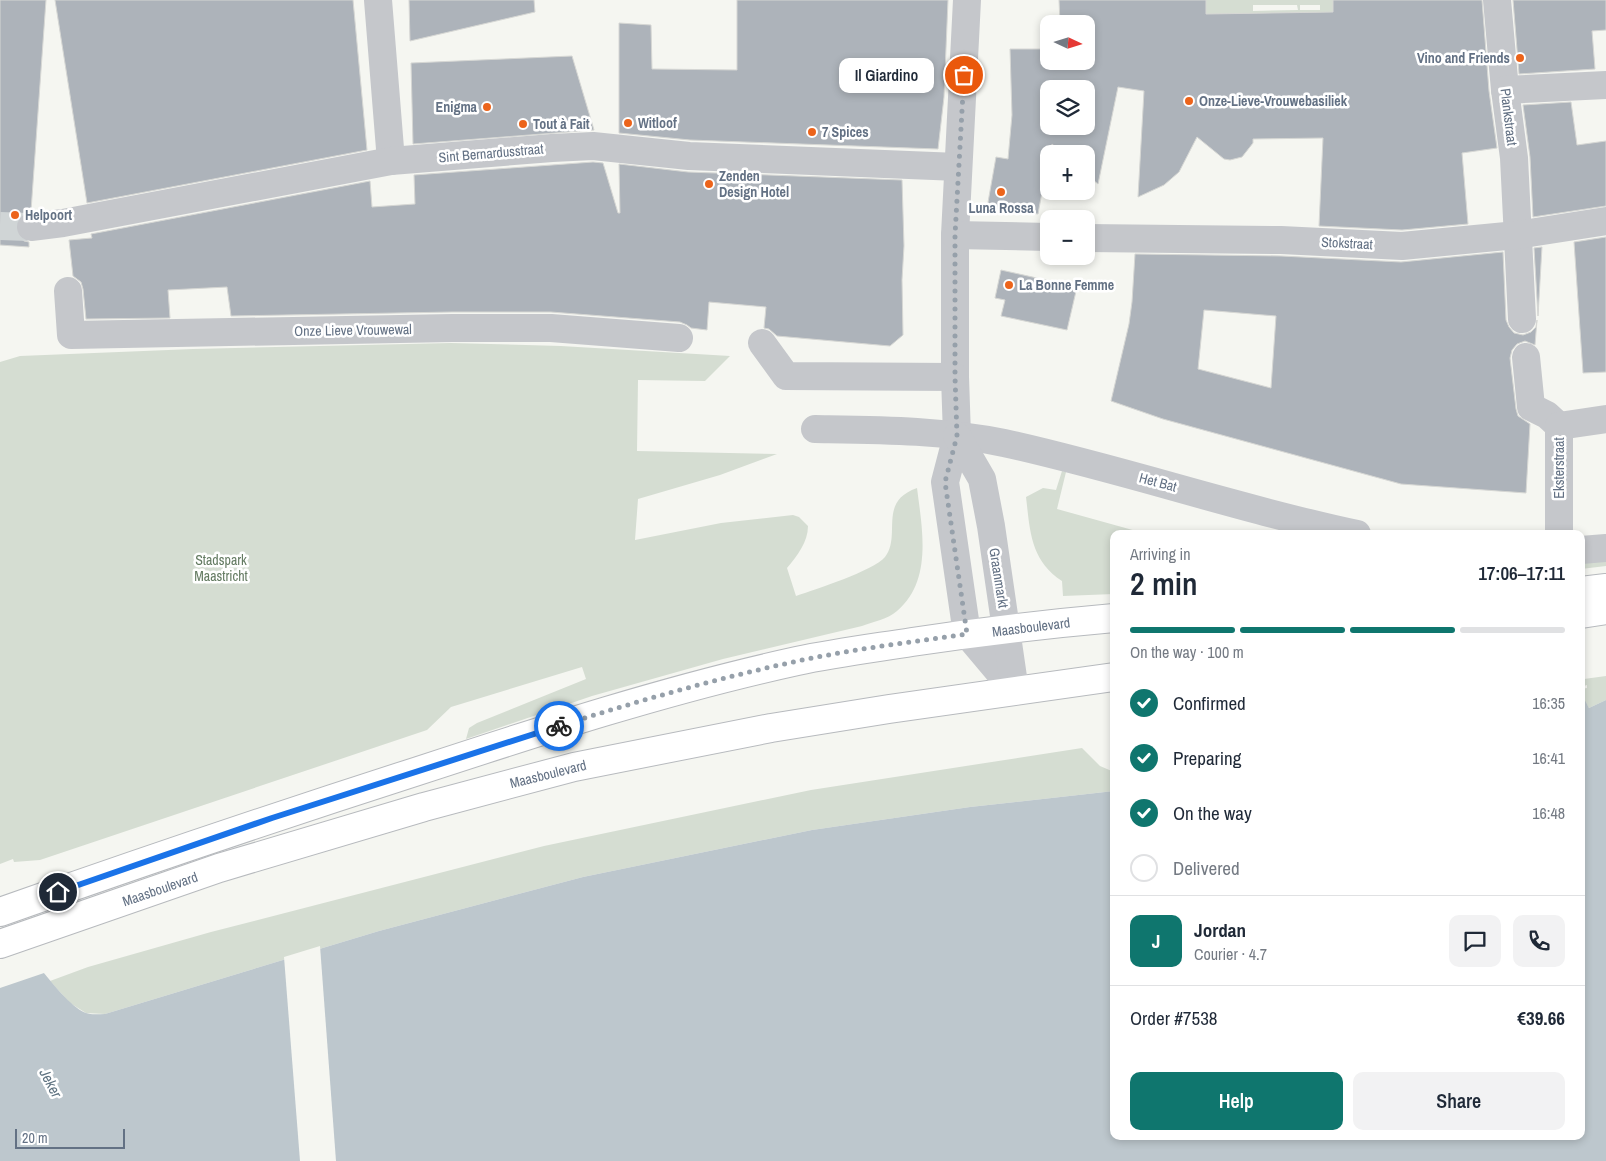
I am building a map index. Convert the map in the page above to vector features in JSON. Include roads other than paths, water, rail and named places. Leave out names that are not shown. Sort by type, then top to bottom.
[{"type":"main road","points":[[1585,591],[1606,588]]},
{"type":"main road","points":[[1585,613],[1606,610]]},
{"type":"main road","name":"Maasboulevard","points":[[11,908],[272,818],[592,715],[701,685],[798,661],[854,651],[967,634],[1110,618]]},
{"type":"main road","name":"Maasboulevard","points":[[0,944],[219,868],[424,807],[574,767],[771,728],[1110,678]]},
{"type":"street","points":[[378,0],[391,162]]},
{"type":"street","name":"Graanmarkt","points":[[967,0],[955,235],[957,436],[945,482],[967,634]]},
{"type":"street","name":"Plankstraat","points":[[1497,0],[1505,90],[1514,158],[1517,235]]},
{"type":"street","points":[[1505,90],[1606,85]]},
{"type":"street","name":"Sint Bernardusstraat","points":[[30,227],[391,162],[552,148],[593,146],[689,156],[958,167]]},
{"type":"street","name":"Stokstraat","points":[[1095,238],[1281,240],[1402,246],[1517,235],[1606,221]]},
{"type":"street","points":[[955,235],[1040,237]]},
{"type":"street","points":[[1517,235],[1522,319]]},
{"type":"street","name":"Onze Lieve Vrouwewal","points":[[68,291],[71,335],[442,328],[551,328],[679,338]]},
{"type":"street","points":[[762,343],[786,376],[955,377]]},
{"type":"street","name":"Eksterstraat","points":[[1526,357],[1531,406],[1559,426],[1558,493],[1560,530]]},
{"type":"street","points":[[1559,426],[1606,419]]},
{"type":"street","name":"Het Bat","points":[[815,429],[927,432],[1003,443],[1338,530]]},
{"type":"street","name":"Graanmarkt","points":[[957,436],[982,479],[1007,629],[1015,691]]},
{"type":"street","points":[[1585,550],[1606,548]]},
{"type":"street","points":[[967,634],[1015,691]]},
{"type":"water","name":"Jeker","points":[[1606,700],[1606,1161],[0,1161],[0,915],[65,997],[86,1013],[105,1014],[379,931],[583,877],[812,830],[970,807],[1110,791],[1110,1140],[1585,1140],[1585,701],[1589,708]]},
{"type":"tunnel","points":[[0,226],[31,227]]},
{"type":"place","name":"Vino and Friends","points":[[1520,58]]},
{"type":"place","name":"Il Giardino","points":[[964,75]]},
{"type":"place","name":"Onze-Lieve-Vrouwebasiliek","points":[[1189,101]]},
{"type":"place","name":"Enigma","points":[[487,107]]},
{"type":"place","name":"Witloof","points":[[628,123]]},
{"type":"place","name":"Tout à Fait","points":[[523,124]]},
{"type":"place","name":"7 Spices","points":[[812,132]]},
{"type":"place","name":"Zenden Design Hotel","points":[[709,184]]},
{"type":"place","name":"Luna Rossa","points":[[1001,192]]},
{"type":"place","name":"Helpoort","points":[[15,215]]},
{"type":"place","name":"La Bonne Femme","points":[[1009,285]]},
{"type":"park label","name":"Stadspark Maastricht","points":[[221,568]]}]
